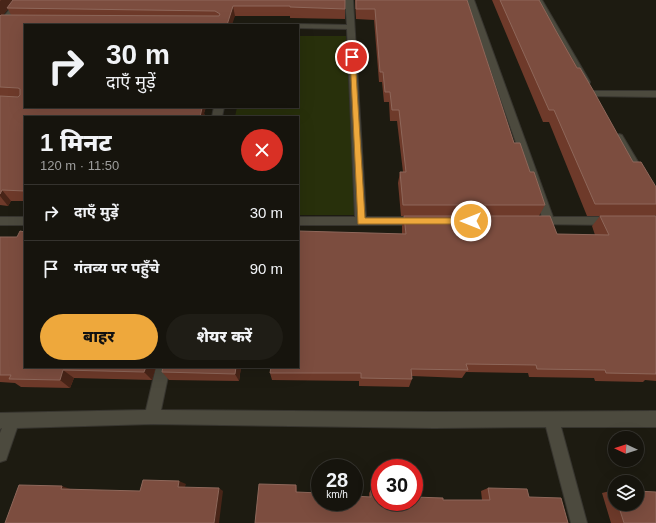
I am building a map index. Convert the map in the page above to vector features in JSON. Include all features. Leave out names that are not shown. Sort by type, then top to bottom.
[{"type":"street","points":[[5,24],[21,0]]},
{"type":"street","points":[[349,0],[361,221]]},
{"type":"street","points":[[470,0],[549,221]]},
{"type":"street","points":[[538,0],[595,97],[656,94]]},
{"type":"street","points":[[299,26],[351,27]]},
{"type":"street","points":[[612,127],[656,201]]},
{"type":"street","points":[[0,221],[24,221]]},
{"type":"street","points":[[299,221],[432,221]]},
{"type":"street","points":[[526,221],[619,221]]},
{"type":"street","points":[[152,417],[163,368]]},
{"type":"street","points":[[0,454],[6,421],[152,417],[434,420],[656,419]]},
{"type":"street","points":[[550,419],[579,523]]},
{"type":"green space","points":[[299,36],[346,36],[356,215],[299,215],[299,116],[235,116],[237,108],[299,108]]},
{"type":"building","points":[[13,0],[345,0],[345,9],[290,6],[233,6],[227,24],[24,24],[24,108],[202,108],[200,116],[24,116],[24,191],[2,190],[0,194],[0,96],[18,97],[20,95],[20,89],[18,88],[0,87],[1,15],[219,16],[220,14],[215,11],[7,8]]},
{"type":"building","points":[[356,0],[467,0],[514,143],[520,143],[530,172],[534,172],[545,205],[403,205],[400,172],[406,172],[399,110],[392,110],[390,92],[385,92],[383,72],[380,72],[375,9],[356,9]]},
{"type":"building","points":[[500,0],[539,0],[577,68],[580,68],[593,90],[633,162],[641,162],[656,187],[656,204],[595,204],[554,110],[549,110]]},
{"type":"building","points":[[404,216],[550,216],[557,234],[609,235],[600,216],[656,216],[656,374],[606,373],[605,370],[537,369],[536,365],[466,364],[468,370],[411,369],[412,379],[361,378],[361,373],[270,373],[271,368],[299,368],[299,231],[406,234]]},
{"type":"building","points":[[20,231],[24,232],[24,368],[146,368],[144,372],[63,370],[60,380],[9,379],[11,375],[0,375],[0,237],[17,237]]},
{"type":"building","points":[[163,368],[236,368],[235,374],[162,372]]},
{"type":"building","points":[[143,480],[179,481],[178,487],[219,488],[214,523],[5,523],[19,485],[62,486],[61,489],[140,491]]},
{"type":"building","points":[[259,484],[296,485],[296,492],[311,493],[311,511],[363,511],[363,497],[371,497],[371,511],[423,511],[423,497],[443,498],[443,500],[490,500],[488,488],[527,489],[529,497],[561,498],[568,523],[255,523]]},
{"type":"building","points":[[644,491],[656,492],[656,523],[624,523],[620,511],[644,511]]},
{"type":"route","points":[[352,57],[361,221],[471,221]]}]
